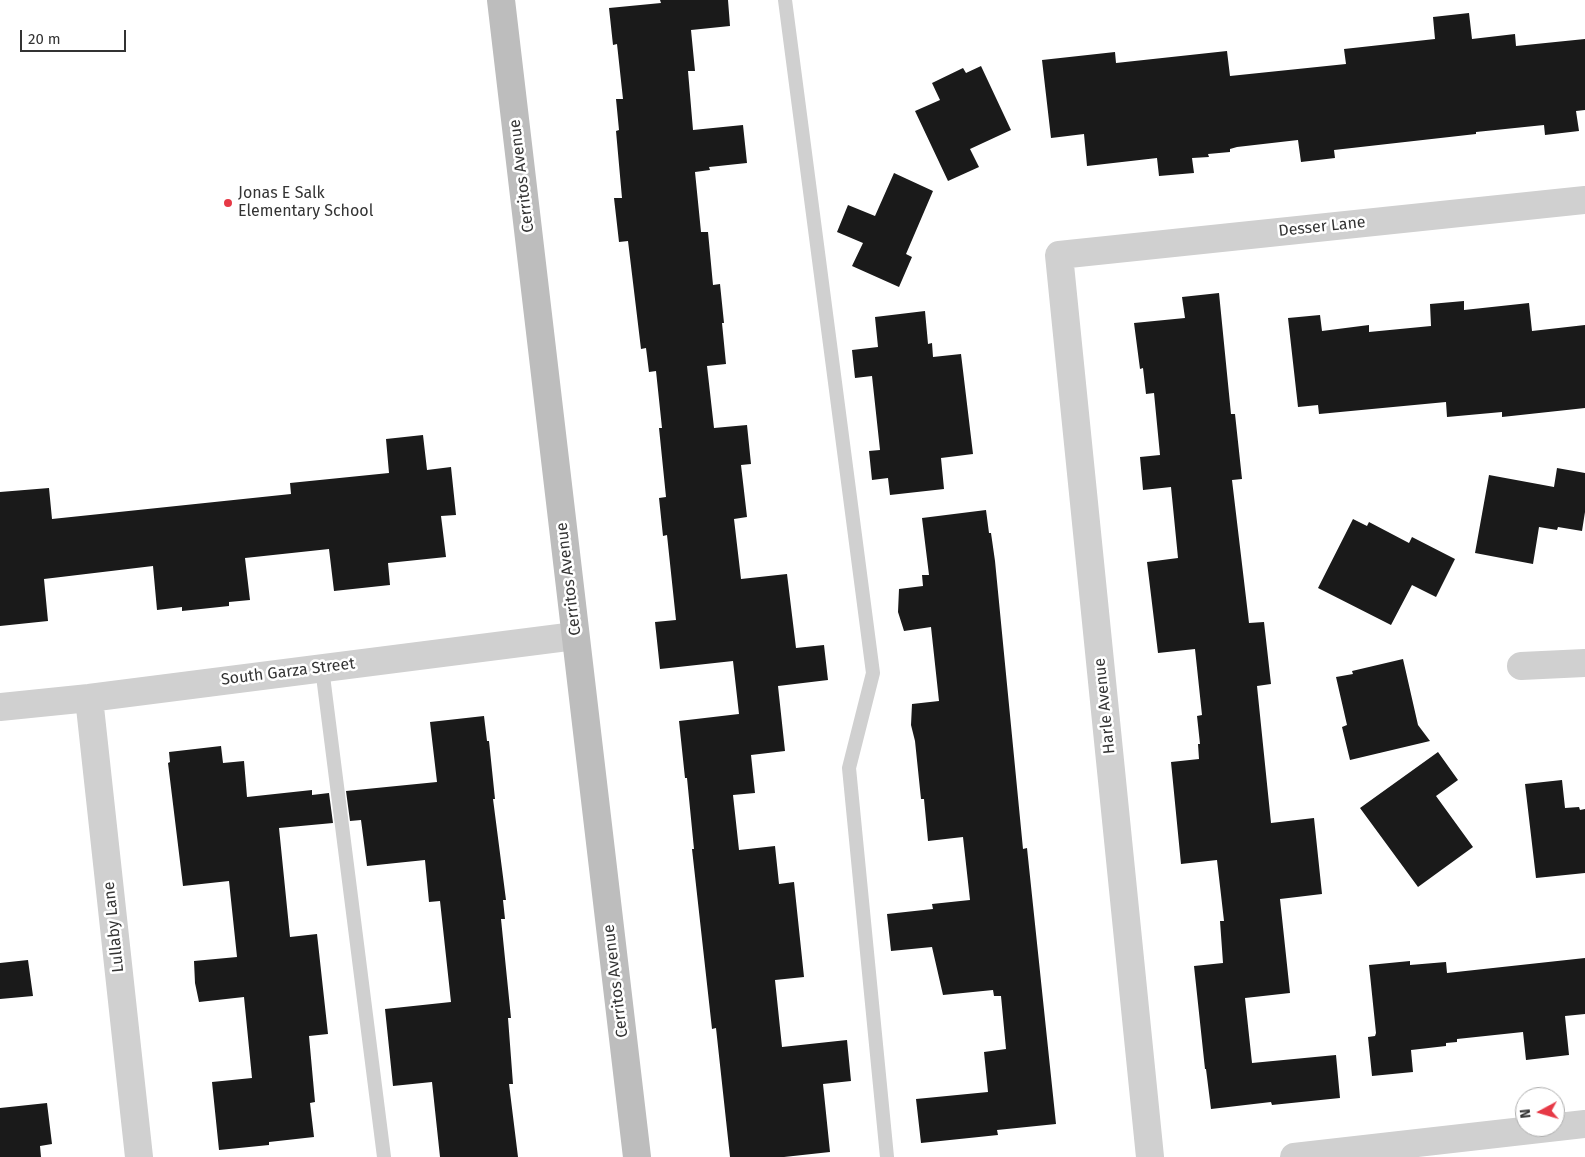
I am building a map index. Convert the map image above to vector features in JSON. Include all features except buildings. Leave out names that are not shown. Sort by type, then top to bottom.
[{"type":"street","name":"Cerritos Avenue","points":[[501,0],[637,1157]]},
{"type":"street","name":"Desser Lane","points":[[1059,255],[1585,200]]},
{"type":"street","name":"Harle Avenue","points":[[1059,255],[1150,1157]]},
{"type":"street","name":"South Garza Street","points":[[0,707],[89,698],[575,636]]},
{"type":"street","points":[[1521,666],[1585,663]]},
{"type":"street","name":"Lullaby Lane","points":[[89,698],[139,1157]]},
{"type":"street","points":[[1294,1157],[1585,1124]]},
{"type":"lane","points":[[785,0],[874,673],[849,768],[887,1157]]},
{"type":"lane","points":[[322,668],[384,1157]]},
{"type":"place","name":"Jonas E Salk Elementary School","points":[[228,203]]}]
